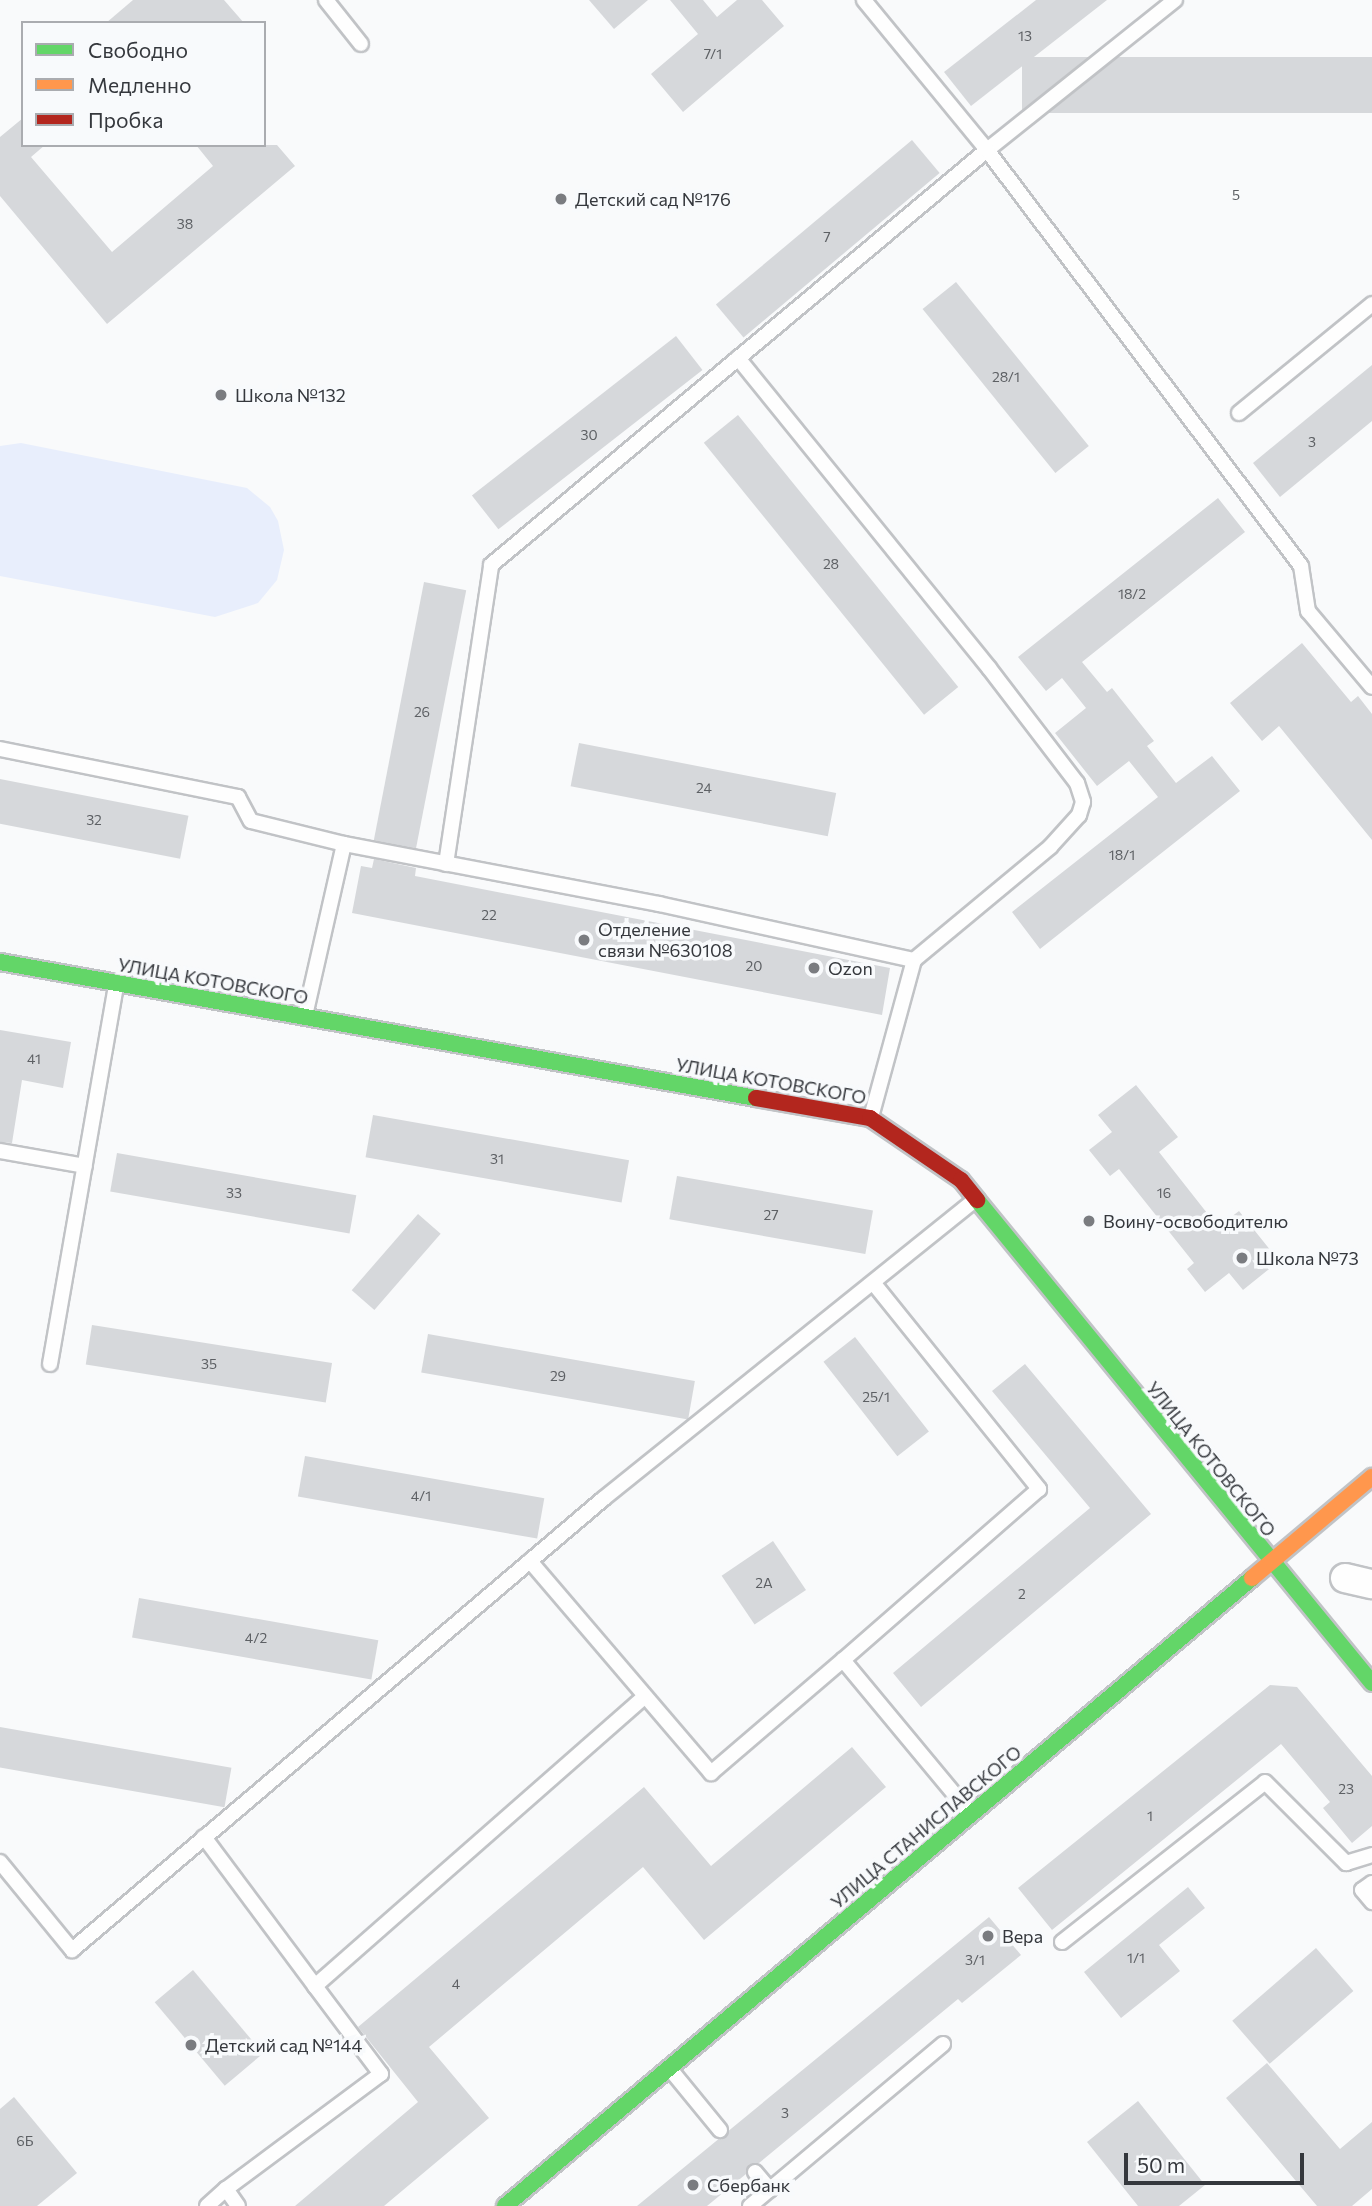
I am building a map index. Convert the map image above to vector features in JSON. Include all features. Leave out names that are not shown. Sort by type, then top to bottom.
[{"type":"street","name":"УЛИЦА КОТОВСКОГО","points":[[0,962],[870,1118],[961,1180],[1269,1561],[1372,1683]]},
{"type":"street","name":"УЛИЦА СТАНИСЛАВСКОГО","points":[[505,2206],[1372,1477]]},
{"type":"lane","points":[[326,0],[361,44]]},
{"type":"lane","points":[[864,0],[987,150],[1301,566],[1308,611],[1372,687]]},
{"type":"lane","points":[[446,864],[491,565],[987,150],[1175,0]]},
{"type":"lane","points":[[1239,414],[1372,304]]},
{"type":"lane","points":[[738,358],[997,679],[1077,783],[1083,802],[1079,815],[1050,847],[914,960],[870,1118]]},
{"type":"lane","points":[[0,749],[238,797],[251,821],[344,844],[914,960]]},
{"type":"lane","points":[[304,1017],[344,844]]},
{"type":"lane","points":[[50,1364],[117,983]]},
{"type":"lane","points":[[0,1151],[85,1166]]},
{"type":"lane","points":[[0,1862],[72,1950],[530,1561],[874,1285],[976,1199]]},
{"type":"lane","points":[[530,1561],[711,1773],[1039,1489],[874,1285]]},
{"type":"lane","points":[[843,1660],[971,1814]]},
{"type":"lane","points":[[315,1986],[645,1696]]},
{"type":"lane","points":[[1062,1942],[1265,1782],[1346,1863],[1372,1855]]},
{"type":"lane","points":[[204,1837],[381,2074],[207,2206]]},
{"type":"lane","points":[[1372,1884],[1363,1890],[1372,1902]]},
{"type":"lane","points":[[750,2206],[943,2044]]},
{"type":"lane","points":[[669,2068],[720,2130]]},
{"type":"lane","points":[[755,2172],[770,2190]]},
{"type":"lane","points":[[226,2189],[238,2206]]},
{"type":"shaded area","points":[[21,443],[247,488],[270,507],[278,521],[284,550],[277,580],[258,603],[215,617],[0,576],[0,446]]},
{"type":"building","points":[[133,0],[224,0],[242,21],[108,21]]},
{"type":"building","points":[[589,0],[648,0],[614,29]]},
{"type":"building","points":[[670,0],[703,0],[717,17],[737,0],[762,0],[784,26],[683,112],[651,74],[698,34]]},
{"type":"building","points":[[1036,0],[1107,0],[971,106],[944,72]]},
{"type":"building","points":[[1022,57],[1372,57],[1372,113],[1022,113]]},
{"type":"building","points":[[21,120],[21,147],[43,147],[31,157],[112,252],[213,166],[198,147],[277,145],[295,166],[107,324],[0,196],[0,137]]},
{"type":"building","points":[[912,140],[940,173],[744,337],[716,305]]},
{"type":"building","points":[[956,282],[1089,446],[1055,473],[923,309]]},
{"type":"building","points":[[676,336],[702,370],[498,529],[472,495]]},
{"type":"building","points":[[1372,365],[1372,421],[1280,497],[1253,463]]},
{"type":"building","points":[[738,415],[958,687],[924,715],[704,443]]},
{"type":"building","points":[[1218,498],[1245,532],[1082,662],[1107,692],[1112,688],[1154,741],[1147,746],[1176,783],[1212,756],[1240,791],[1040,949],[1012,912],[1158,797],[1129,761],[1097,786],[1055,733],[1086,708],[1062,678],[1046,691],[1018,657]]},
{"type":"building","points":[[424,582],[466,590],[416,848],[374,840]]},
{"type":"building","points":[[1302,643],[1351,702],[1358,696],[1372,714],[1372,840],[1279,726],[1262,741],[1230,703]]},
{"type":"building","points":[[579,743],[836,793],[828,836],[571,786]]},
{"type":"building","points":[[0,779],[188,816],[180,859],[0,824]]},
{"type":"building","points":[[374,859],[416,868],[415,876],[890,968],[882,1015],[352,913],[361,866],[372,868]]},
{"type":"building","points":[[0,1030],[71,1042],[63,1088],[22,1080],[12,1143],[0,1142]]},
{"type":"building","name":"Школа №73","points":[[1136,1085],[1178,1137],[1159,1152],[1218,1227],[1239,1211],[1279,1261],[1243,1290],[1229,1273],[1205,1292],[1187,1269],[1194,1263],[1119,1169],[1110,1176],[1089,1150],[1112,1132],[1098,1115]]},
{"type":"building","points":[[373,1115],[629,1160],[622,1202],[366,1157]]},
{"type":"building","points":[[117,1153],[356,1195],[350,1234],[110,1191]]},
{"type":"building","points":[[677,1176],[873,1211],[865,1254],[669,1219]]},
{"type":"building","points":[[418,1214],[441,1234],[374,1310],[352,1290]]},
{"type":"building","points":[[92,1325],[332,1363],[326,1403],[86,1365]]},
{"type":"building","points":[[428,1334],[695,1381],[688,1419],[421,1372]]},
{"type":"building","points":[[855,1337],[929,1432],[897,1456],[823,1362]]},
{"type":"building","points":[[1025,1364],[1151,1514],[921,1707],[893,1673],[1090,1508],[992,1391]]},
{"type":"building","points":[[305,1456],[544,1498],[537,1539],[298,1496]]},
{"type":"building","points":[[773,1541],[806,1590],[755,1625],[722,1576]]},
{"type":"building","points":[[139,1598],[378,1640],[371,1680],[132,1637]]},
{"type":"building","points":[[1270,1685],[1297,1687],[1372,1776],[1372,1826],[1352,1843],[1323,1808],[1330,1802],[1281,1744],[1052,1930],[1018,1888]]},
{"type":"building","points":[[0,1727],[231,1768],[224,1807],[0,1768]]},
{"type":"building","points":[[852,1747],[886,1787],[704,1940],[643,1867],[429,2047],[489,2118],[384,2206],[295,2206],[418,2102],[358,2027],[644,1787],[711,1866]]},
{"type":"building","points":[[1188,1887],[1205,1908],[1159,1945],[1180,1971],[1121,2018],[1084,1972]]},
{"type":"building","points":[[989,1917],[1021,1955],[962,2003],[958,1999],[759,2163],[749,2164],[746,2174],[707,2206],[637,2206]]},
{"type":"building","points":[[1316,1948],[1353,1991],[1270,2064],[1232,2021]]},
{"type":"building","points":[[193,1970],[263,2053],[225,2086],[155,2002]]},
{"type":"building","points":[[1267,2063],[1340,2149],[1372,2122],[1372,2189],[1352,2206],[1317,2206],[1226,2098]]},
{"type":"building","points":[[14,2097],[77,2173],[37,2206],[0,2206],[0,2109]]},
{"type":"building","points":[[1138,2101],[1205,2185],[1179,2206],[1138,2206],[1087,2142]]},
{"type":"traffic: fast","points":[[0,962],[756,1098]]},
{"type":"traffic: fast","points":[[977,1200],[1372,1683]]},
{"type":"traffic: fast","points":[[505,2206],[1252,1578]]},
{"type":"traffic: slow","points":[[1252,1578],[1372,1477]]},
{"type":"traffic: jam","points":[[756,1098],[870,1118],[961,1180],[977,1200]]},
{"type":"place","name":"Детский сад №176","points":[[561,199]]},
{"type":"place","name":"Школа №132","points":[[221,395]]},
{"type":"place","name":"Отделение связи №630108","points":[[584,940]]},
{"type":"place","name":"Ozon","points":[[814,968]]},
{"type":"place","name":"Воину-освободителю","points":[[1089,1221]]},
{"type":"place","name":"Школа №73","points":[[1242,1258]]},
{"type":"place","name":"Вера","points":[[988,1936]]},
{"type":"place","name":"Детский сад №144","points":[[191,2045]]},
{"type":"place","name":"Сбербанк","points":[[693,2185]]}]
